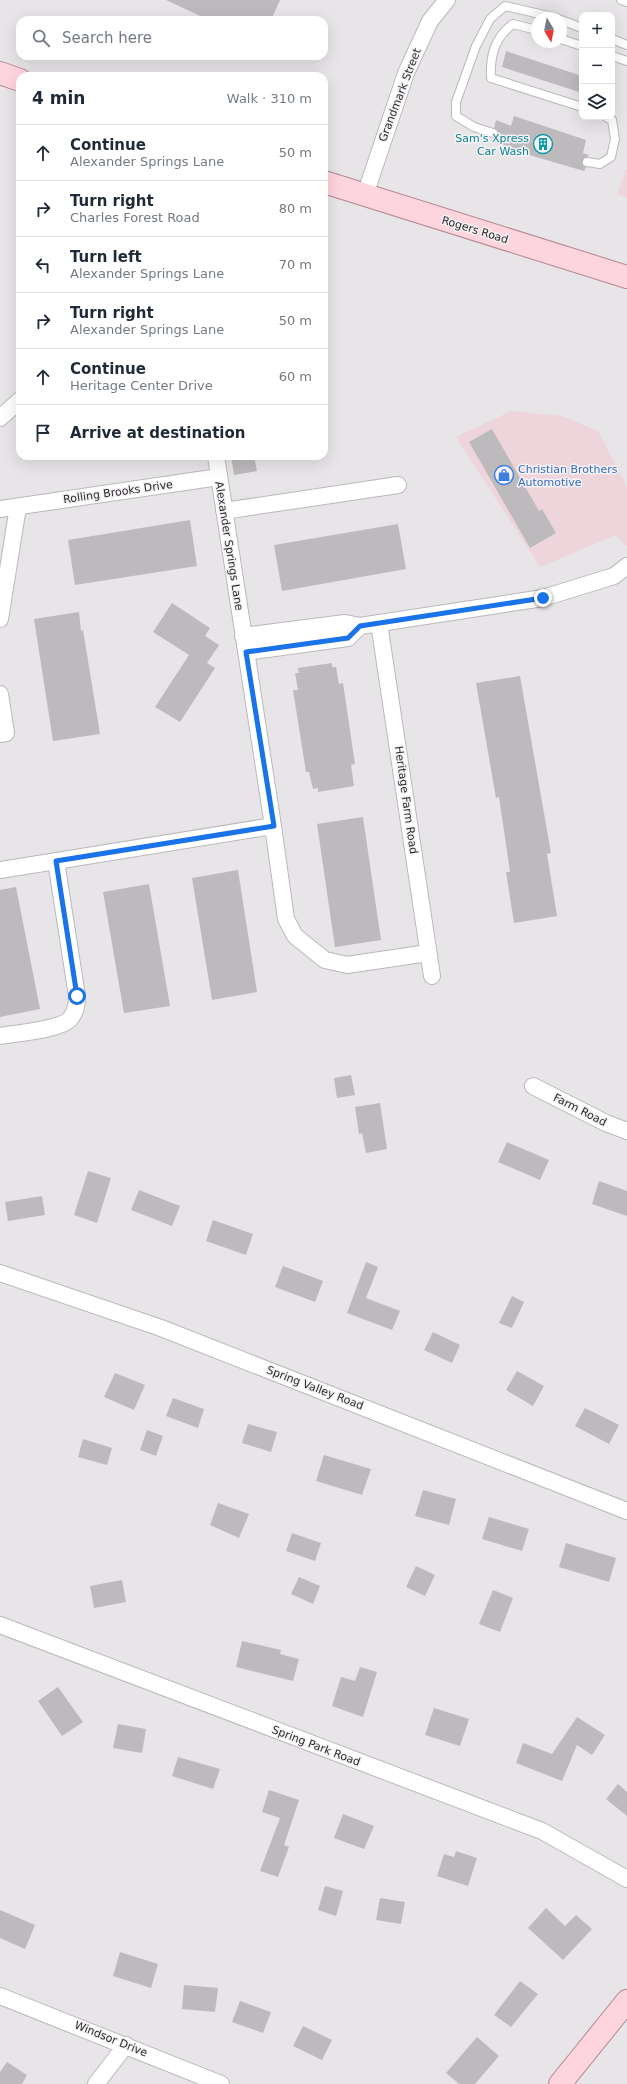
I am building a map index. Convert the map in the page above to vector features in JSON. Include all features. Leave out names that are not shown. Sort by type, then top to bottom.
[{"type":"main road","points":[[0,73],[16,79]]},
{"type":"main road","name":"Rogers Road","points":[[328,183],[627,276]]},
{"type":"main road","points":[[560,2084],[627,2001]]},
{"type":"street","name":"Grandmark Street","points":[[365,195],[406,73],[430,21],[447,0]]},
{"type":"street","points":[[0,418],[16,404]]},
{"type":"street","name":"Alexander Springs Lane","points":[[217,460],[274,826],[286,919],[295,936],[309,949],[325,960],[347,965],[428,953]]},
{"type":"street","name":"Rolling Brooks Drive","points":[[0,509],[219,477]]},
{"type":"street","points":[[224,511],[398,486]]},
{"type":"street","points":[[0,619],[18,506]]},
{"type":"street","points":[[243,636],[345,623],[360,626],[543,598],[614,576],[627,566]]},
{"type":"street","name":"Heritage Farm Road","points":[[380,623],[432,976]]},
{"type":"street","points":[[246,652],[348,638],[360,626]]},
{"type":"street","points":[[0,694],[6,733],[0,734]]},
{"type":"street","points":[[0,870],[274,826]]},
{"type":"street","points":[[0,1036],[59,1026],[69,1020],[76,1008],[77,996],[56,861]]},
{"type":"street","name":"Farm Road","points":[[533,1086],[606,1123],[627,1131]]},
{"type":"street","name":"Spring Valley Road","points":[[0,1273],[161,1328],[627,1511]]},
{"type":"street","name":"Spring Park Road","points":[[0,1625],[542,1831],[627,1879]]},
{"type":"street","name":"Windsor Drive","points":[[0,1996],[221,2084]]},
{"type":"street","points":[[96,2084],[126,2045]]},
{"type":"lane","points":[[621,0],[627,2]]},
{"type":"lane","points":[[493,133],[474,127],[456,116],[456,102],[476,46],[490,19],[505,6],[531,12]]},
{"type":"lane","points":[[567,22],[579,27]]},
{"type":"lane","points":[[531,29],[512,24],[501,33],[490,62],[491,78],[579,106]]},
{"type":"lane","points":[[567,40],[579,45]]},
{"type":"lane","points":[[615,40],[627,45]]},
{"type":"lane","points":[[615,57],[627,61]]},
{"type":"lane","points":[[587,162],[600,164],[611,157],[615,139],[612,120]]},
{"type":"shaded area","points":[[627,168],[627,198],[617,194]]},
{"type":"shaded area","points":[[511,411],[561,416],[598,431],[627,487],[627,546],[615,535],[540,567],[456,437]]},
{"type":"building","points":[[166,0],[280,0],[273,16],[200,16]]},
{"type":"building","points":[[506,51],[579,75],[579,92],[502,67]]},
{"type":"building","name":"Sam's Xpress Car Wash","points":[[514,116],[586,140],[583,153],[589,155],[582,161],[582,164],[586,167],[584,171],[512,150],[512,147],[491,141],[498,134],[497,130],[494,128],[496,120],[511,126]]},
{"type":"building","name":"Christian Brothers Automotive","points":[[492,429],[539,511],[542,509],[556,533],[530,548],[469,442]]},
{"type":"building","points":[[232,460],[255,460],[257,471],[234,475]]},
{"type":"building","points":[[190,520],[197,566],[75,585],[68,540]]},
{"type":"building","points":[[398,524],[406,569],[282,591],[274,545]]},
{"type":"building","points":[[172,603],[210,628],[205,636],[219,645],[207,663],[215,668],[180,722],[155,707],[189,655],[153,632]]},
{"type":"building","points":[[79,612],[81,631],[83,630],[100,734],[53,741],[34,619]]},
{"type":"building","points":[[332,663],[332,667],[336,667],[339,684],[343,683],[355,764],[351,765],[354,786],[318,792],[318,788],[313,789],[309,772],[306,772],[293,690],[298,690],[295,673],[299,673],[298,668]]},
{"type":"building","points":[[520,676],[551,853],[547,854],[557,916],[514,923],[506,872],[510,872],[499,797],[496,798],[476,683]]},
{"type":"building","points":[[363,817],[381,940],[335,947],[317,824]]},
{"type":"building","points":[[238,870],[257,992],[212,1000],[192,878]]},
{"type":"building","points":[[149,884],[170,1006],[124,1013],[103,892]]},
{"type":"building","points":[[16,887],[40,1009],[0,1017],[0,890]]},
{"type":"building","points":[[351,1075],[355,1095],[337,1098],[334,1078]]},
{"type":"building","points":[[380,1103],[387,1149],[366,1153],[362,1133],[359,1134],[355,1107]]},
{"type":"building","points":[[507,1142],[549,1160],[540,1180],[498,1162]]},
{"type":"building","points":[[88,1171],[111,1178],[97,1223],[74,1215]]},
{"type":"building","points":[[599,1181],[627,1191],[627,1216],[592,1204]]},
{"type":"building","points":[[139,1190],[180,1206],[172,1226],[131,1210]]},
{"type":"building","points":[[42,1196],[45,1215],[8,1221],[5,1202]]},
{"type":"building","points":[[213,1220],[253,1234],[246,1255],[206,1241]]},
{"type":"building","points":[[366,1262],[378,1267],[366,1298],[400,1311],[392,1330],[347,1313]]},
{"type":"building","points":[[283,1266],[323,1281],[315,1302],[275,1287]]},
{"type":"building","points":[[512,1296],[524,1302],[512,1328],[499,1323]]},
{"type":"building","points":[[433,1332],[460,1345],[452,1363],[424,1350]]},
{"type":"building","points":[[517,1371],[544,1386],[533,1406],[506,1390]]},
{"type":"building","points":[[115,1373],[145,1385],[134,1410],[104,1397]]},
{"type":"building","points":[[173,1398],[204,1409],[198,1428],[166,1416]]},
{"type":"building","points":[[585,1408],[619,1425],[609,1444],[575,1426]]},
{"type":"building","points":[[248,1424],[277,1432],[271,1452],[242,1443]]},
{"type":"building","points":[[147,1430],[163,1436],[156,1456],[140,1450]]},
{"type":"building","points":[[83,1439],[112,1448],[107,1465],[78,1457]]},
{"type":"building","points":[[324,1455],[371,1469],[362,1495],[316,1481]]},
{"type":"building","points":[[423,1490],[456,1499],[449,1525],[415,1516]]},
{"type":"building","points":[[218,1503],[249,1514],[239,1538],[210,1525]]},
{"type":"building","points":[[489,1517],[529,1529],[522,1551],[482,1539]]},
{"type":"building","points":[[292,1533],[321,1543],[315,1561],[286,1551]]},
{"type":"building","points":[[566,1543],[616,1558],[609,1582],[559,1567]]},
{"type":"building","points":[[416,1566],[435,1575],[425,1596],[406,1587]]},
{"type":"building","points":[[299,1577],[320,1586],[313,1604],[291,1594]]},
{"type":"building","points":[[122,1580],[126,1602],[94,1608],[90,1586]]},
{"type":"building","points":[[493,1590],[513,1598],[500,1632],[479,1624]]},
{"type":"building","points":[[242,1641],[281,1650],[280,1654],[299,1659],[293,1681],[236,1667]]},
{"type":"building","points":[[360,1667],[377,1672],[363,1717],[332,1706],[341,1677],[355,1681]]},
{"type":"building","points":[[58,1687],[83,1722],[62,1736],[38,1701]]},
{"type":"building","points":[[434,1708],[469,1719],[460,1746],[425,1735]]},
{"type":"building","points":[[577,1717],[605,1735],[592,1755],[577,1745],[562,1781],[516,1763],[523,1743],[552,1754]]},
{"type":"building","points":[[118,1724],[146,1729],[142,1753],[113,1748]]},
{"type":"building","points":[[178,1757],[220,1769],[213,1789],[172,1776]]},
{"type":"building","points":[[618,1784],[627,1792],[627,1816],[606,1799]]},
{"type":"building","points":[[269,1790],[299,1800],[284,1845],[289,1847],[278,1877],[260,1871],[280,1818],[262,1812]]},
{"type":"building","points":[[343,1814],[374,1826],[364,1849],[334,1838]]},
{"type":"building","points":[[456,1851],[477,1858],[468,1886],[437,1876],[444,1854],[454,1857]]},
{"type":"building","points":[[325,1886],[343,1891],[336,1916],[318,1910]]},
{"type":"building","points":[[380,1898],[405,1902],[401,1924],[376,1920]]},
{"type":"building","points":[[546,1908],[565,1926],[576,1915],[592,1929],[563,1960],[528,1928]]},
{"type":"building","points":[[0,1910],[35,1925],[25,1949],[0,1938]]},
{"type":"building","points":[[120,1952],[158,1964],[151,1988],[113,1976]]},
{"type":"building","points":[[520,1981],[538,1994],[511,2027],[494,2015]]},
{"type":"building","points":[[184,1985],[218,1988],[215,2012],[182,2009]]},
{"type":"building","points":[[240,2001],[271,2012],[263,2033],[232,2022]]},
{"type":"building","points":[[303,2026],[332,2040],[322,2060],[293,2046]]},
{"type":"building","points":[[477,2037],[499,2056],[475,2084],[459,2084],[446,2073]]},
{"type":"building","points":[[7,2062],[27,2075],[22,2084],[0,2084],[0,2072]]},
{"type":"place","name":"Sam's Xpress Car Wash","points":[[543,144]]},
{"type":"place","name":"Christian Brothers Automotive","points":[[504,475]]},
{"type":"route","points":[[77,996],[56,861],[274,826],[246,652],[348,638],[360,626],[543,598]]}]
